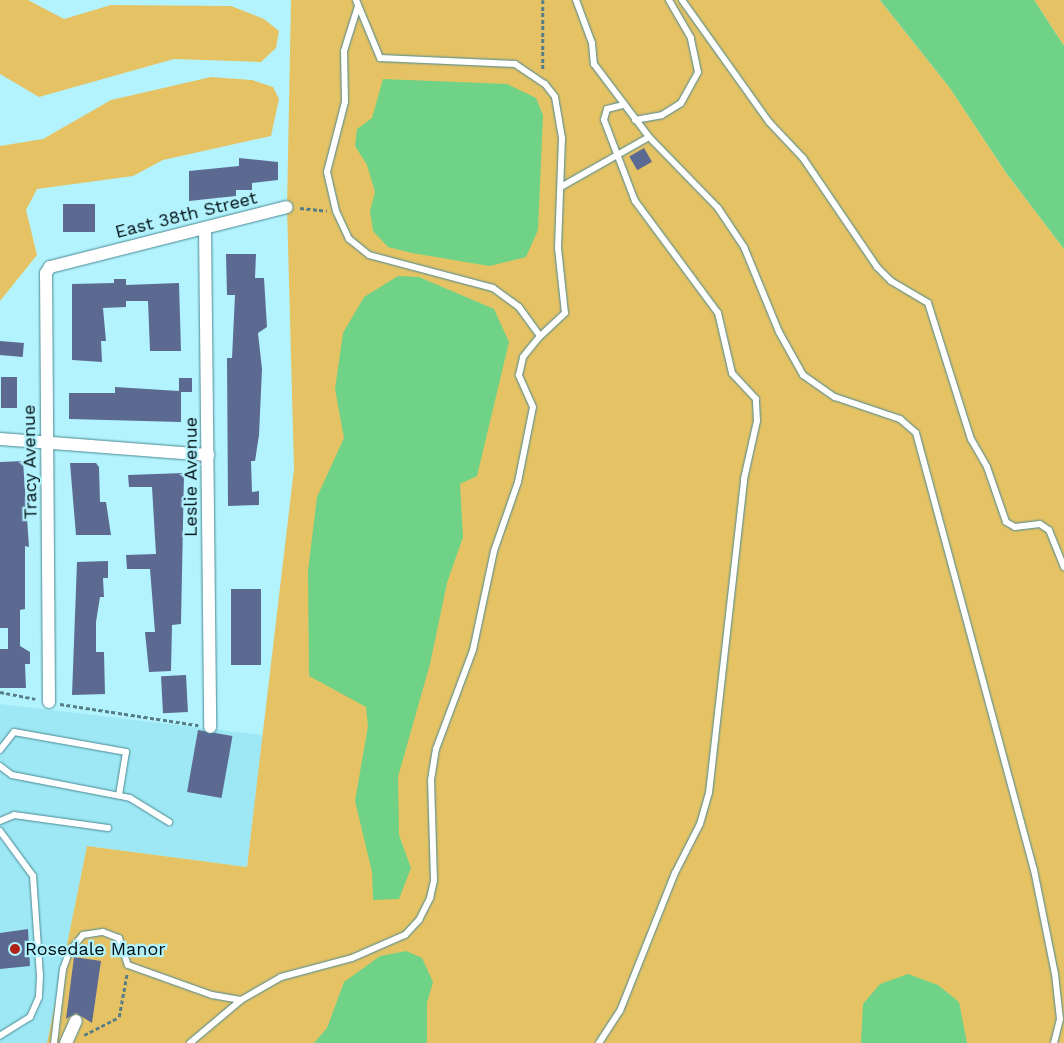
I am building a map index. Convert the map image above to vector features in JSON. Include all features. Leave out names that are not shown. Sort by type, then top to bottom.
[{"type":"street","name":"East 38th Street","points":[[93,256],[287,207]]},
{"type":"street","name":"Leslie Avenue","points":[[204,726],[208,455],[205,228]]},
{"type":"street","name":"Tracy Avenue","points":[[49,702],[46,273],[50,267],[93,256]]},
{"type":"street","points":[[0,439],[208,455]]},
{"type":"lane","points":[[576,0],[592,43],[594,64],[623,105],[649,137],[718,208],[744,247],[779,332],[803,375],[835,397],[900,419],[916,433],[1034,870],[1055,974],[1060,1019],[1054,1043]]},
{"type":"lane","points":[[635,120],[662,115],[681,103],[698,72],[691,38],[668,0]]},
{"type":"lane","points":[[682,0],[769,122],[803,158],[876,267],[891,281],[928,303],[971,439],[987,467],[1006,522],[1015,527],[1040,524],[1049,530],[1064,567]]},
{"type":"lane","points":[[190,1043],[241,1000],[281,977],[352,958],[405,935],[419,920],[430,898],[434,880],[431,780],[436,748],[473,650],[494,551],[518,482],[532,407],[519,374],[523,357],[540,336],[565,313],[558,248],[562,138],[555,97],[544,84],[515,64],[380,58],[357,3]]},
{"type":"lane","points":[[357,3],[344,51],[345,102],[327,172],[336,211],[349,238],[369,255],[493,288],[519,307],[540,336]]},
{"type":"lane","points":[[599,1043],[620,1011],[675,873],[700,824],[709,793],[744,479],[757,421],[756,399],[732,373],[718,313],[635,201],[616,156],[604,120],[607,109],[623,105]]},
{"type":"lane","points":[[561,187],[649,137]]},
{"type":"lane","points":[[0,750],[14,732],[126,752],[119,794]]},
{"type":"lane","points":[[0,766],[12,775],[119,794],[168,822]]},
{"type":"lane","points":[[0,821],[14,815],[108,828]]},
{"type":"lane","points":[[0,831],[33,876],[40,976],[39,997],[30,1017],[0,1036]]},
{"type":"lane","points":[[54,1043],[64,969],[70,950],[83,935],[103,932],[119,938],[128,964],[212,995],[241,1000]]},
{"type":"path","points":[[542,0],[540,50],[544,84]]},
{"type":"path","points":[[287,207],[336,211]]},
{"type":"path","points":[[0,692],[49,702],[204,726]]},
{"type":"path","points":[[71,1032],[84,1035],[104,1029],[119,1017],[128,964]]},
{"type":"shaded area","points":[[0,0],[28,0],[64,19],[111,5],[231,6],[264,19],[279,31],[276,48],[261,62],[174,59],[39,97],[0,74]]},
{"type":"shaded area","points":[[291,0],[880,0],[950,88],[1007,174],[1064,249],[1064,1043],[47,1043],[87,846],[247,867],[294,469],[287,207]]},
{"type":"shaded area","points":[[880,0],[1034,0],[1064,46],[1064,249],[1007,174],[950,88]]},
{"type":"shaded area","points":[[1034,0],[1064,0],[1064,46]]},
{"type":"shaded area","points":[[211,77],[252,80],[273,87],[279,99],[271,136],[163,160],[133,176],[37,189],[26,210],[37,255],[0,301],[0,146],[43,139],[111,100]]},
{"type":"shaded area","points":[[383,79],[507,84],[536,98],[543,115],[538,230],[526,257],[489,266],[412,253],[388,247],[373,231],[370,211],[375,192],[367,165],[355,146],[357,129],[372,118]]},
{"type":"shaded area","points":[[398,276],[419,277],[494,309],[509,342],[477,476],[460,484],[463,537],[447,583],[430,664],[398,777],[399,835],[411,868],[399,899],[373,900],[372,872],[355,801],[368,726],[366,707],[309,676],[308,571],[317,497],[344,438],[335,389],[343,333],[364,297]]},
{"type":"shaded area","points":[[0,704],[263,735],[247,867],[87,846],[47,1043],[0,1043]]},
{"type":"shaded area","points":[[406,951],[422,958],[433,982],[427,1003],[427,1043],[314,1043],[327,1028],[344,982],[380,956]]},
{"type":"shaded area","points":[[908,974],[938,985],[959,1002],[967,1043],[861,1043],[863,1004],[880,984]]},
{"type":"building","points":[[644,148],[652,162],[637,170],[629,156]]},
{"type":"building","points":[[239,158],[278,162],[278,180],[252,183],[252,190],[236,190],[236,196],[189,201],[189,171],[239,166]]},
{"type":"building","points":[[63,204],[95,204],[95,232],[63,232]]},
{"type":"building","points":[[226,254],[256,254],[255,278],[264,278],[267,327],[258,333],[262,369],[259,435],[255,461],[251,461],[252,492],[259,491],[259,505],[228,506],[227,358],[232,358],[235,295],[227,295]]},
{"type":"building","points":[[114,279],[126,279],[126,285],[179,283],[181,351],[150,351],[148,301],[126,301],[126,307],[103,308],[106,341],[101,341],[102,362],[72,360],[72,284],[114,283]]},
{"type":"building","points":[[0,341],[24,343],[23,357],[0,355]]},
{"type":"building","points":[[1,377],[17,377],[17,408],[1,408]]},
{"type":"building","points":[[179,378],[192,378],[192,392],[181,392],[181,422],[69,419],[69,393],[115,393],[115,387],[179,391]]},
{"type":"building","points":[[23,461],[29,547],[25,546],[25,609],[20,610],[20,646],[30,652],[30,664],[25,664],[26,688],[0,688],[0,649],[8,649],[8,628],[0,628],[0,462]]},
{"type":"building","points":[[70,463],[96,463],[99,467],[100,502],[106,502],[111,535],[76,535]]},
{"type":"building","points":[[184,473],[181,624],[172,625],[171,671],[149,672],[145,632],[155,632],[150,569],[127,569],[126,555],[156,554],[152,487],[129,487],[128,475]]},
{"type":"building","points":[[108,561],[108,578],[103,578],[104,597],[100,597],[96,622],[96,652],[104,652],[105,694],[72,695],[77,562]]},
{"type":"building","points":[[231,589],[261,589],[261,665],[231,665]]},
{"type":"building","points":[[186,675],[188,712],[163,713],[161,676]]},
{"type":"building","points":[[198,730],[232,736],[222,798],[187,792]]},
{"type":"building","name":"Rosedale Manor","points":[[28,929],[30,966],[0,969],[0,933]]},
{"type":"building","points":[[74,957],[101,961],[92,1023],[76,1013],[66,1019]]},
{"type":"place","name":"Rosedale Manor","points":[[15,949]]}]
